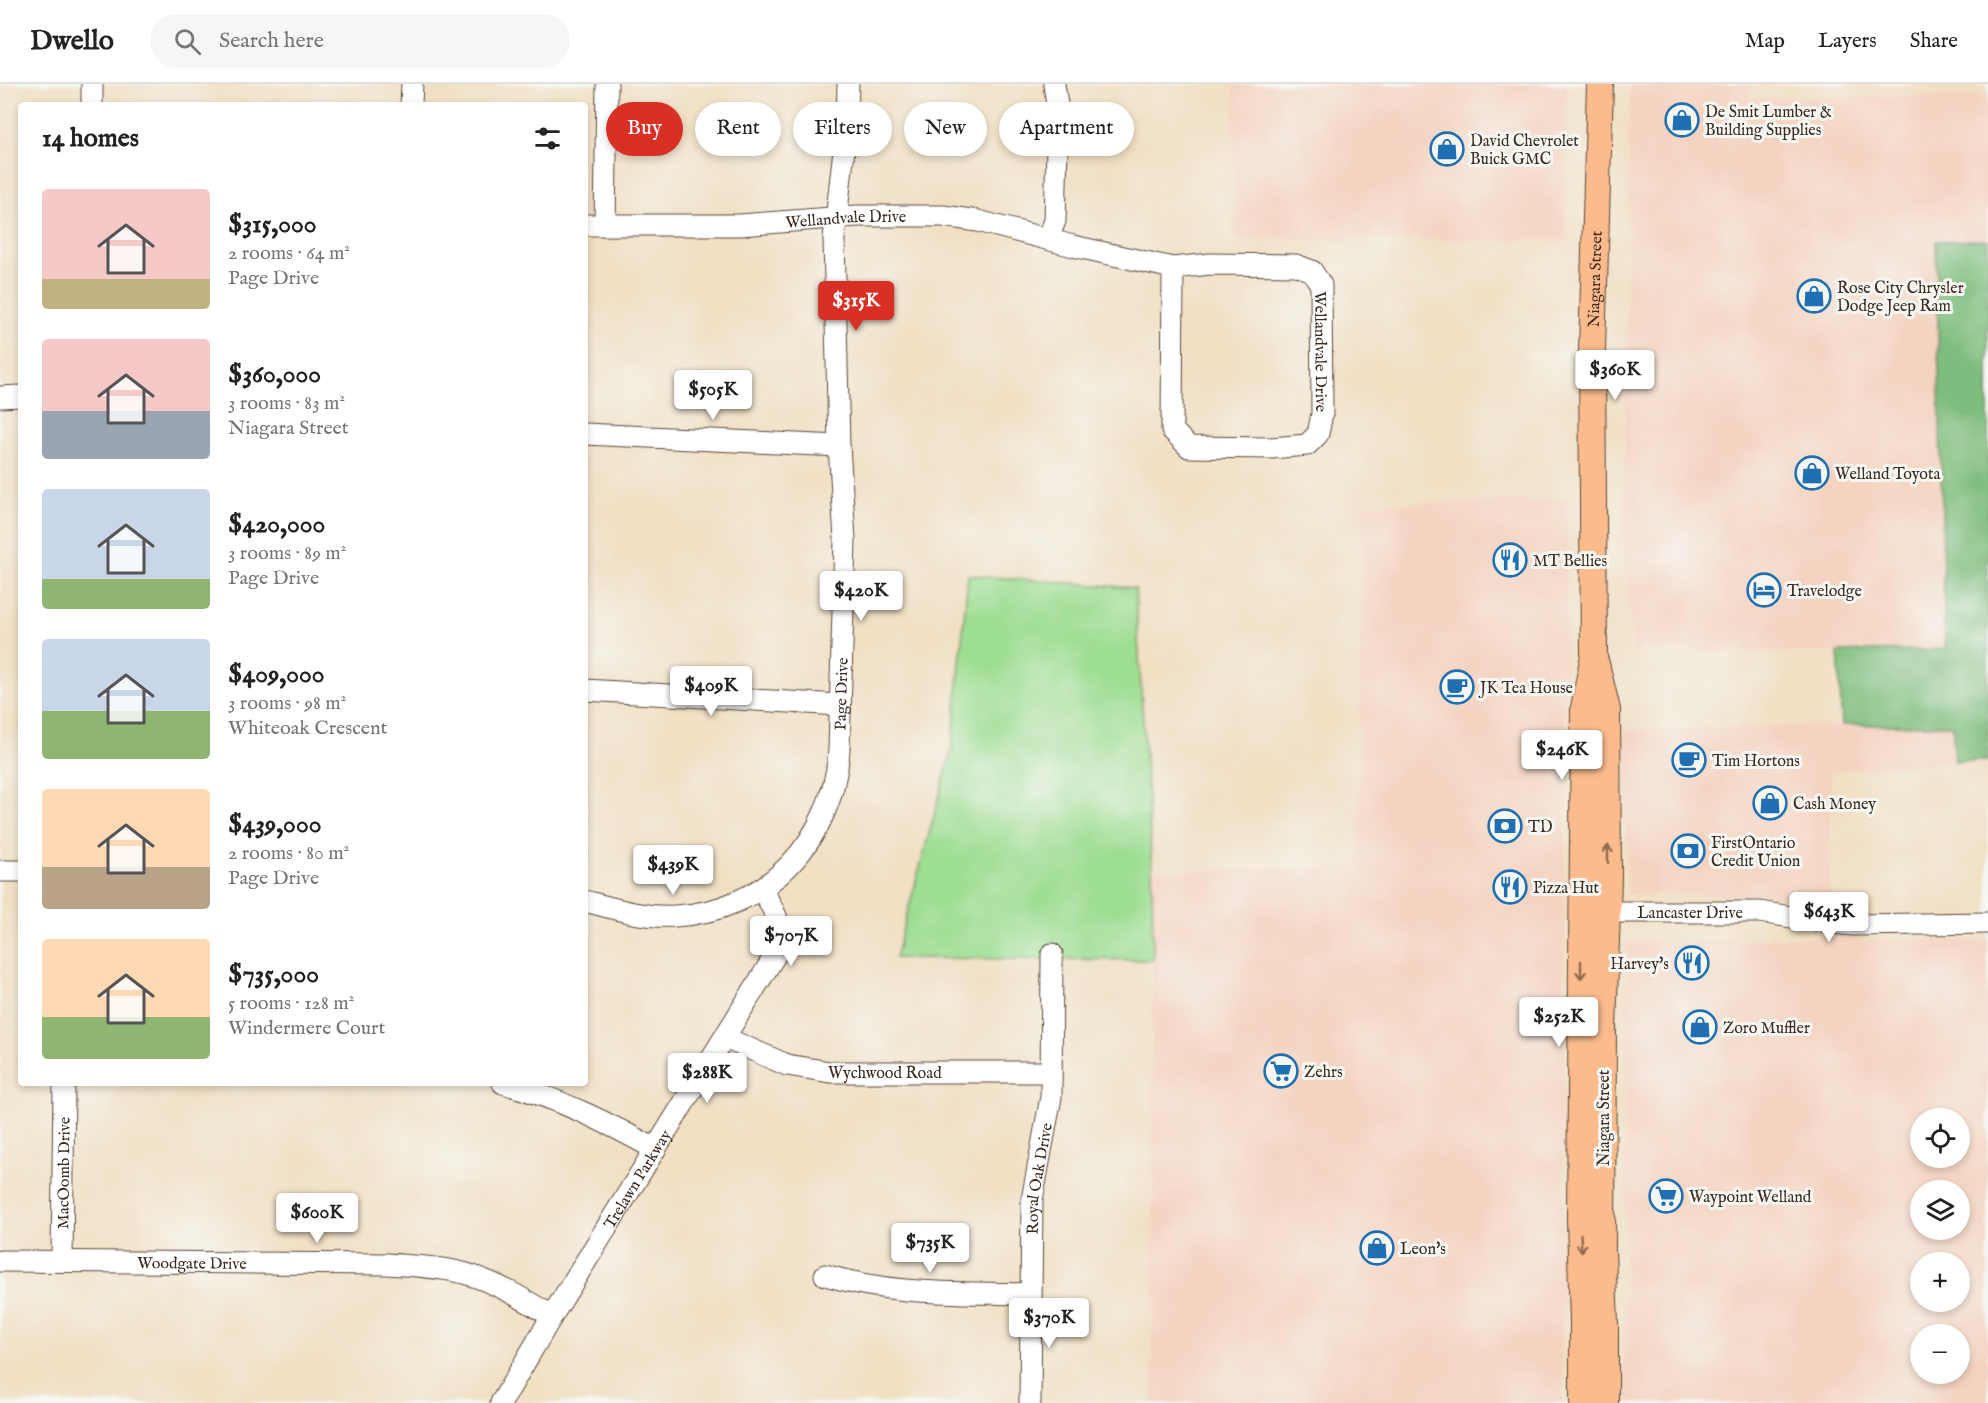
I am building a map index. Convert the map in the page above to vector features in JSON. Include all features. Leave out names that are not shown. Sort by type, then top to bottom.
[{"type":"main road","name":"Niagara Street","points":[[1583,1403],[1580,1220],[1607,710],[1594,655],[1592,350],[1600,84]]},
{"type":"main road","name":"Niagara Street","points":[[1595,912],[1603,1029],[1602,1251],[1605,1403]]},
{"type":"street","points":[[92,84],[92,102]]},
{"type":"street","points":[[411,102],[412,84]]},
{"type":"street","points":[[595,225],[607,84]]},
{"type":"street","name":"Page Drive","points":[[588,902],[631,913],[674,916],[718,908],[762,889],[775,880],[798,857],[813,836],[826,811],[836,783],[845,539],[839,446],[834,238],[847,123],[848,84]]},
{"type":"street","points":[[1048,238],[1055,220],[1058,111],[1054,84]]},
{"type":"street","name":"Wellandvale Drive","points":[[595,225],[740,225],[836,217],[943,216],[978,221],[1073,246],[1173,268],[1210,264],[1296,264],[1312,271],[1321,285],[1322,414],[1318,434],[1307,445],[1271,448],[1189,447],[1172,430],[1173,268]]},
{"type":"street","points":[[0,397],[18,396]]},
{"type":"street","points":[[588,434],[839,446]]},
{"type":"street","points":[[588,690],[840,705]]},
{"type":"street","points":[[0,871],[18,871]]},
{"type":"street","name":"Trelawn Parkway","points":[[501,1403],[552,1316],[779,949],[780,925],[762,889]]},
{"type":"street","name":"Lancaster Drive","points":[[1595,912],[1717,910],[1759,912],[1853,925],[1988,923]]},
{"type":"street","name":"Royal Oak Drive","points":[[1030,1403],[1032,1200],[1051,1097],[1052,954]]},
{"type":"street","name":"Wychwood Road","points":[[725,1038],[787,1065],[830,1072],[1051,1072]]},
{"type":"street","name":"MacOomb Drive","points":[[62,1261],[64,1086]]},
{"type":"street","points":[[514,1086],[535,1092],[597,1117],[655,1149]]},
{"type":"street","name":"Woodgate Drive","points":[[0,1261],[388,1264],[429,1267],[469,1275],[552,1316]]},
{"type":"street","points":[[825,1275],[859,1285],[919,1292],[1031,1294]]},
{"type":"shaded area","points":[[1233,84],[1568,84],[1566,241],[1234,238]]},
{"type":"shaded area","points":[[1630,84],[1750,84],[1750,98],[1988,95],[1988,240],[1936,241],[1945,649],[1838,652],[1633,650],[1623,551]]},
{"type":"shaded area","points":[[1567,499],[1562,1403],[1153,1403],[1152,871],[1358,867],[1362,504]]},
{"type":"shaded area","points":[[1952,725],[1955,761],[1831,771],[1830,898],[1628,894],[1623,730]]},
{"type":"shaded area","points":[[1800,937],[1988,941],[1988,1403],[1624,1403],[1626,943],[1694,942]]},
{"type":"green space","points":[[1988,240],[1988,761],[1955,761],[1952,725],[1842,725],[1838,652],[1945,649],[1936,241]]},
{"type":"green space","points":[[968,575],[1135,588],[1152,871],[1153,960],[895,958],[952,750]]},
{"type":"place","name":"De Smit Lumber & Building Supplies","points":[[1682,120]]},
{"type":"place","name":"David Chevrolet Buick GMC","points":[[1447,149]]},
{"type":"place","name":"Rose City Chrysler Dodge Jeep Ram","points":[[1814,296]]},
{"type":"place","name":"Welland Toyota","points":[[1812,473]]},
{"type":"place","name":"MT Bellies","points":[[1510,560]]},
{"type":"place","name":"Travelodge","points":[[1764,590]]},
{"type":"place","name":"JK Tea House","points":[[1457,687]]},
{"type":"place","name":"Tim Hortons","points":[[1689,760]]},
{"type":"place","name":"Cash Money","points":[[1770,803]]},
{"type":"place","name":"TD","points":[[1505,826]]},
{"type":"place","name":"FirstOntario Credit Union","points":[[1688,851]]},
{"type":"place","name":"Pizza Hut","points":[[1510,887]]},
{"type":"place","name":"Harvey's","points":[[1692,963]]},
{"type":"place","name":"Zoro Muffler","points":[[1700,1027]]},
{"type":"place","name":"Zehrs","points":[[1281,1071]]},
{"type":"place","name":"Waypoint Welland","points":[[1666,1196]]},
{"type":"place","name":"Leon's","points":[[1377,1248]]}]
